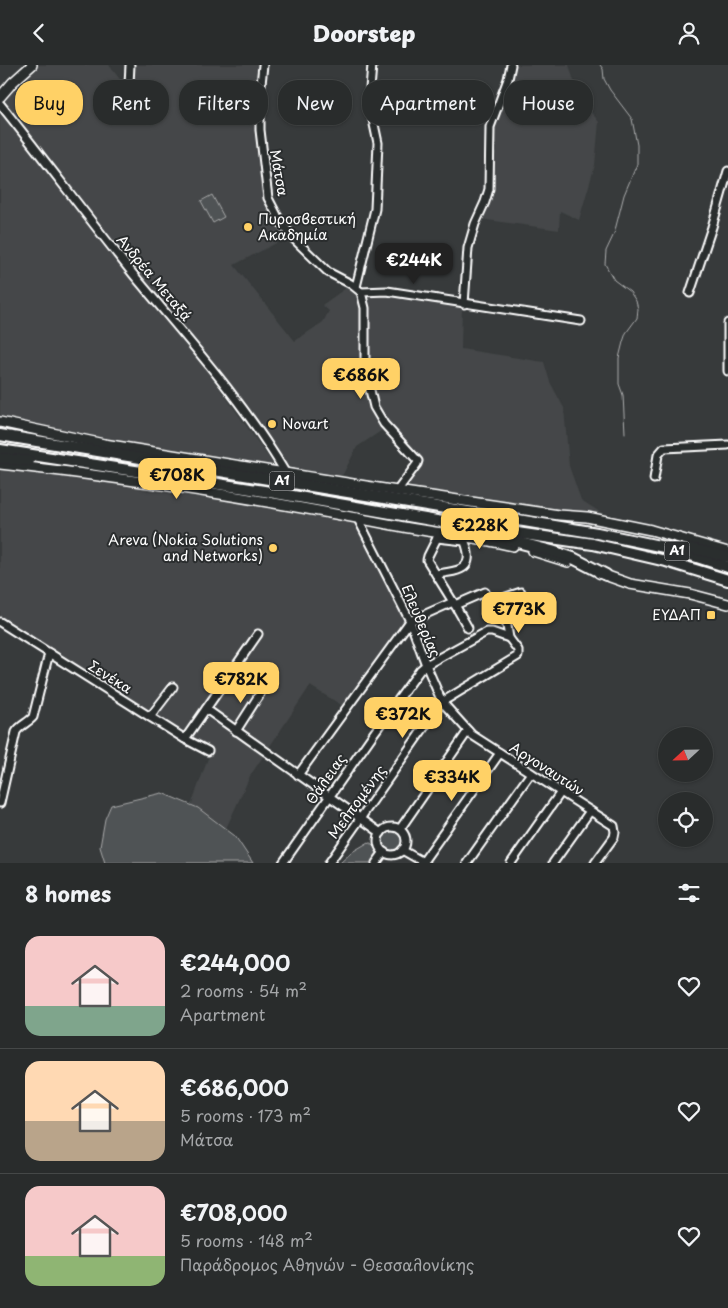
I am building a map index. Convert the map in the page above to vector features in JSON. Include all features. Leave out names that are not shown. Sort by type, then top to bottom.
[{"type":"highway","points":[[0,428],[21,431],[64,446]]},
{"type":"highway","name":"Α1","points":[[0,435],[597,533],[669,548],[728,567]]},
{"type":"highway","name":"Α1","points":[[0,450],[593,545],[666,561],[728,580]]},
{"type":"highway","points":[[0,458],[25,461],[64,460]]},
{"type":"highway","points":[[454,524],[573,558],[606,575]]},
{"type":"highway","points":[[625,539],[638,538],[728,557]]},
{"type":"main road","points":[[0,97],[32,65]]},
{"type":"main road","points":[[0,422],[104,444],[397,491],[595,519],[651,530],[728,552]]},
{"type":"main road","points":[[0,464],[184,489],[357,517],[438,535],[484,539],[524,548],[630,584],[690,594],[728,604]]},
{"type":"street","points":[[129,80],[130,65]]},
{"type":"street","name":"Μάτσα","points":[[263,65],[260,94],[260,130],[268,198],[280,221],[294,240],[328,272],[358,289]]},
{"type":"street","points":[[372,65],[369,101],[378,143],[375,209],[358,289],[365,309],[365,369],[374,407],[384,424],[418,461],[397,491]]},
{"type":"street","points":[[464,304],[468,248],[488,189],[490,127],[508,79],[511,65]]},
{"type":"street","name":"Ανδρέα Μεταξά","points":[[0,104],[102,235],[201,353],[245,409],[285,472]]},
{"type":"street","points":[[690,293],[728,171]]},
{"type":"street","points":[[358,289],[371,293],[387,291],[581,321]]},
{"type":"street","points":[[728,323],[728,371]]},
{"type":"street","points":[[654,479],[658,455],[664,448],[728,445]]},
{"type":"street","name":"Ελευθερίας","points":[[357,517],[410,621],[442,702],[468,731]]},
{"type":"street","points":[[436,574],[461,569],[466,566],[469,560],[467,544],[464,541],[438,535],[427,560],[468,628]]},
{"type":"street","points":[[298,775],[410,621],[484,592]]},
{"type":"street","points":[[509,638],[503,601],[506,597],[521,592]]},
{"type":"street","name":"Σενέκα","points":[[0,622],[185,739],[208,751]]},
{"type":"street","name":"Θάλειας","points":[[283,863],[420,669],[486,632],[492,631],[509,638]]},
{"type":"street","points":[[185,739],[258,633]]},
{"type":"street","name":"Μελπομένης","points":[[329,863],[442,702],[516,658],[519,653],[518,650],[509,638]]},
{"type":"street","points":[[0,803],[3,772],[16,732],[30,721],[35,713],[49,653]]},
{"type":"street","points":[[150,717],[173,687]]},
{"type":"street","points":[[236,731],[264,689]]},
{"type":"street","points":[[206,709],[381,833]]},
{"type":"street","points":[[400,829],[468,731]]},
{"type":"street","name":"Αργοναυτών","points":[[468,731],[614,827],[614,837],[595,863]]},
{"type":"street","points":[[402,850],[423,863],[500,753]]},
{"type":"street","points":[[467,863],[531,773]]},
{"type":"street","points":[[511,863],[561,792]]},
{"type":"street","points":[[553,863],[590,811]]},
{"type":"street","points":[[388,827],[400,829],[406,837],[405,847],[394,854],[384,852],[379,846],[378,841],[381,833],[388,827]]},
{"type":"street","points":[[376,863],[384,852]]},
{"type":"shaded area","points":[[37,65],[109,65],[120,80],[93,80],[93,125],[169,125],[169,80],[131,80],[132,65],[260,65],[258,80],[179,80],[179,125],[256,125],[264,194],[288,237],[234,265],[295,341],[323,322],[329,311],[322,305],[350,285],[358,294],[362,306],[362,367],[373,410],[384,429],[357,447],[342,476],[293,469],[284,463],[249,411],[109,240],[19,125],[83,125],[83,80],[21,80]]},
{"type":"shaded area","points":[[515,65],[569,65],[574,80],[510,80]]},
{"type":"shaded area","points":[[15,85],[15,120],[2,103],[1,98]]},
{"type":"shaded area","points":[[504,96],[504,125],[593,125],[593,114],[599,122],[595,165],[579,220],[560,211],[559,230],[480,219],[489,202],[494,125]]},
{"type":"shaded area","points":[[0,109],[113,256],[199,359],[274,465],[92,437],[0,416]]},
{"type":"shaded area","points":[[212,195],[224,217],[213,223],[201,201]]},
{"type":"shaded area","points":[[395,295],[462,306],[461,349],[544,362],[550,382],[564,408],[569,466],[581,500],[603,514],[558,510],[404,488],[419,466],[385,424],[376,406],[366,364],[368,296]]},
{"type":"shaded area","points":[[0,440],[595,538],[636,547],[728,573],[728,575],[594,541],[0,443]]},
{"type":"shaded area","points":[[0,467],[195,494],[362,521],[414,620],[348,709],[310,686],[250,776],[223,835],[189,811],[211,750],[181,735],[0,618]]},
{"type":"shaded area","points":[[162,793],[198,808],[235,836],[253,863],[105,863],[100,847],[105,819],[111,805]]},
{"type":"shaded area","points":[[392,830],[400,833],[403,841],[400,849],[392,852],[384,849],[381,841],[384,833]]},
{"type":"shaded area","points":[[369,842],[380,850],[373,863],[340,863],[352,852]]},
{"type":"waterway","points":[[600,65],[610,90],[632,119],[637,145],[637,164],[624,195],[614,234],[606,251],[605,264],[614,280],[630,292],[636,301],[638,309],[637,318],[626,333],[619,358],[619,384],[623,395],[625,433]]},
{"type":"place","name":"Πυροσβεστική Ακαδημία","points":[[248,227]]},
{"type":"place","name":"Novart","points":[[272,424]]},
{"type":"place","name":"Areva (Nokia Solutions and Networks)","points":[[273,548]]},
{"type":"place","name":"ΕΥΔΑΠ","points":[[711,615]]}]
